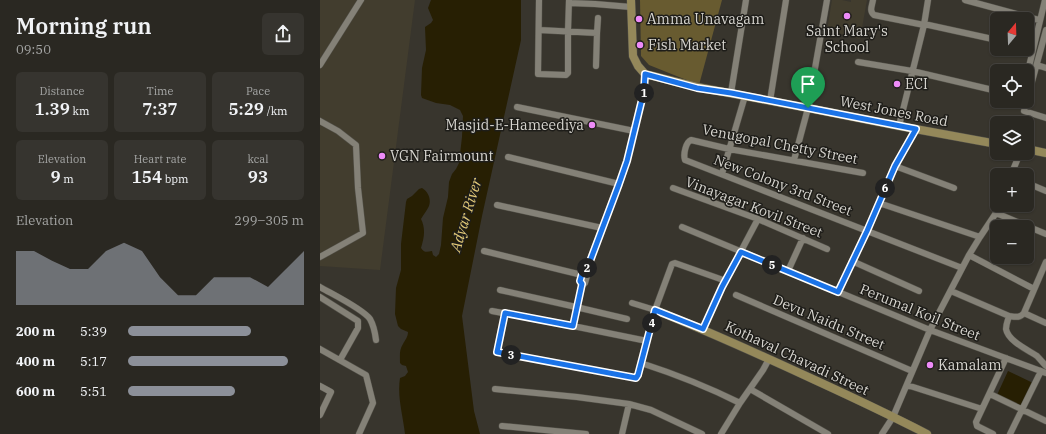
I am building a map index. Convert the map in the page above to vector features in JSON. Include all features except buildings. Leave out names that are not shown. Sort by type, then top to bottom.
[{"type":"street","points":[[320,65],[361,0]]},
{"type":"street","points":[[539,0],[538,74],[566,75],[568,73],[569,1],[631,4],[634,56],[638,66],[645,74],[644,91],[627,161],[584,274]]},
{"type":"street","points":[[731,93],[746,0]]},
{"type":"street","points":[[770,101],[786,0]]},
{"type":"street","points":[[794,160],[808,108],[827,0]]},
{"type":"street","points":[[873,0],[871,10],[874,15],[990,38]]},
{"type":"street","points":[[899,126],[924,24],[928,0]]},
{"type":"street","points":[[965,0],[1039,20]]},
{"type":"street","points":[[1034,35],[1045,0]]},
{"type":"street","points":[[596,66],[598,18]]},
{"type":"street","points":[[539,30],[597,33]]},
{"type":"street","points":[[1034,76],[1044,43],[1046,30]]},
{"type":"street","points":[[858,62],[912,71],[990,89]]},
{"type":"street","points":[[1037,65],[1046,68]]},
{"type":"street","name":"West Jones Road","points":[[645,74],[697,88],[731,93],[990,143]]},
{"type":"street","points":[[722,174],[745,96]]},
{"type":"street","points":[[517,107],[634,131]]},
{"type":"street","points":[[1025,108],[1024,112],[1046,118]]},
{"type":"street","points":[[320,121],[338,131],[356,145],[358,188],[363,233],[320,257]]},
{"type":"street","points":[[838,292],[867,231],[895,166],[916,129]]},
{"type":"street","name":"Venugopal Chetty Street","points":[[685,160],[683,156],[687,142],[691,140],[729,149],[863,173]]},
{"type":"street","points":[[1034,151],[1046,154]]},
{"type":"street","points":[[508,157],[619,184]]},
{"type":"street","name":"New Colony 3rd Street","points":[[685,160],[962,268]]},
{"type":"street","points":[[895,166],[954,188]]},
{"type":"street","points":[[1034,186],[1046,190]]},
{"type":"street","name":"Vinayagar Kovil Street","points":[[673,188],[758,219],[827,249]]},
{"type":"street","points":[[879,203],[980,237]]},
{"type":"street","points":[[497,205],[602,228]]},
{"type":"street","points":[[882,434],[893,417],[930,330],[969,255],[996,213],[1046,234]]},
{"type":"street","points":[[703,329],[758,219]]},
{"type":"street","name":"Perumal Koil Street","points":[[682,227],[930,330],[1044,372]]},
{"type":"street","points":[[788,271],[803,238]]},
{"type":"street","points":[[484,251],[588,276],[585,283],[582,284],[573,326]]},
{"type":"street","points":[[969,255],[1034,289]]},
{"type":"street","points":[[852,261],[919,291]]},
{"type":"street","points":[[951,291],[1009,316],[1022,316],[1046,262]]},
{"type":"street","points":[[497,352],[636,378],[655,310],[674,263],[726,281]]},
{"type":"street","points":[[320,287],[356,308],[369,318],[374,326],[376,340]]},
{"type":"street","points":[[500,290],[627,319]]},
{"type":"street","name":"Devu Naidu Street","points":[[736,296],[912,371]]},
{"type":"street","points":[[320,298],[358,322],[358,328],[340,360]]},
{"type":"street","points":[[632,303],[655,310]]},
{"type":"street","points":[[492,310],[646,341]]},
{"type":"street","name":"Kothaval Chavadi Street","points":[[655,310],[703,329],[769,359],[927,434]]},
{"type":"street","points":[[1024,312],[1046,323]]},
{"type":"street","points":[[496,360],[505,313]]},
{"type":"street","points":[[1009,316],[1006,330],[1010,336],[1026,350],[1038,357],[1046,366]]},
{"type":"street","points":[[320,349],[366,375],[373,403],[360,434]]},
{"type":"street","points":[[993,434],[977,426],[976,422],[1006,358]]},
{"type":"street","points":[[721,434],[769,359]]},
{"type":"street","points":[[641,363],[670,373],[740,403]]},
{"type":"street","points":[[1010,434],[1022,409],[1044,372]]},
{"type":"street","points":[[907,384],[982,409]]},
{"type":"street","points":[[320,386],[331,392],[320,415]]},
{"type":"street","points":[[495,389],[629,404],[651,410],[702,434]]},
{"type":"street","points":[[750,389],[828,434]]},
{"type":"street","points":[[990,394],[1046,420]]},
{"type":"street","points":[[622,434],[629,404]]},
{"type":"street","points":[[502,426],[586,434]]},
{"type":"shaded area","points":[[320,0],[415,0],[380,270],[320,266]]},
{"type":"shaded area","points":[[640,0],[722,0],[699,85],[649,65],[641,56]]},
{"type":"shaded area","name":"Saint Mary's School","points":[[832,0],[851,2],[851,0],[867,0],[860,39],[827,30]]},
{"type":"water","name":"Adyar River","points":[[431,0],[521,0],[521,40],[482,216],[462,316],[474,411],[480,434],[405,434],[400,399],[400,378],[405,376],[408,372],[406,366],[400,363],[400,353],[408,332],[398,326],[395,314],[396,288],[401,270],[401,244],[406,202],[407,199],[419,189],[422,188],[428,194],[430,200],[429,205],[421,219],[424,226],[424,234],[421,248],[427,252],[432,251],[433,255],[436,257],[439,254],[441,245],[443,218],[448,197],[449,182],[459,163],[462,137],[463,116],[460,110],[450,105],[436,103],[422,98],[421,95],[422,68],[426,50],[425,27],[433,20],[428,8]]},
{"type":"water","points":[[1008,371],[1033,383],[1022,407],[997,395]]},
{"type":"place","name":"Saint Mary's School","points":[[847,16]]},
{"type":"place","name":"Amma Unavagam","points":[[639,19]]},
{"type":"place","name":"Fish Market","points":[[640,45]]},
{"type":"place","name":"ECI","points":[[897,84]]},
{"type":"place","name":"Masjid-E-Hameediya","points":[[592,125]]},
{"type":"place","name":"VGN Fairmount","points":[[382,156]]},
{"type":"place","name":"Kamalam","points":[[930,365]]},
{"type":"route","points":[[645,74],[697,88],[808,108],[916,129],[895,166],[867,231],[838,292],[741,252],[722,287],[703,329],[655,310],[636,378],[497,352],[505,313],[573,326],[582,284],[580,281],[582,274],[586,272],[627,161],[644,91],[645,74]]}]
